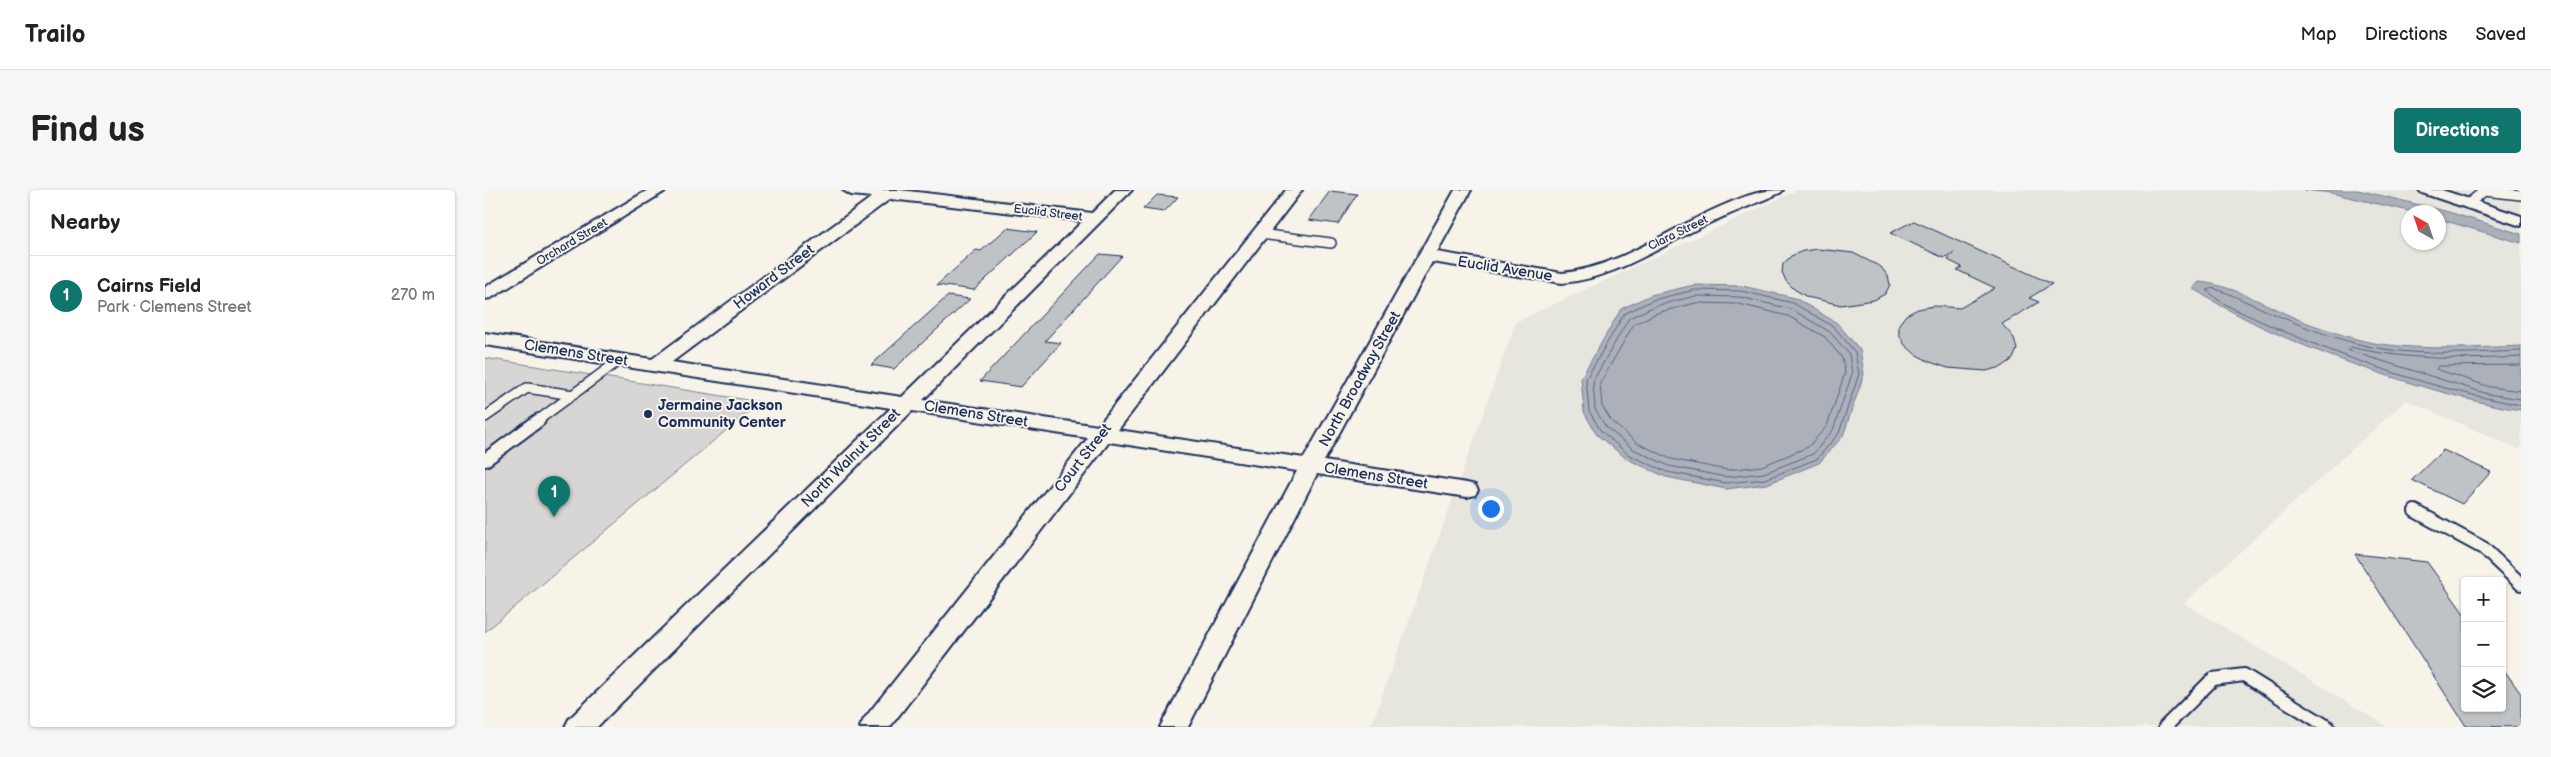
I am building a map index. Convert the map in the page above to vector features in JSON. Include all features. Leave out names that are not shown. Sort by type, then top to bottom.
[{"type":"street","name":"Orchard Street","points":[[485,294],[659,190]]},
{"type":"street","name":"Euclid Street","points":[[851,190],[889,192],[1096,218]]},
{"type":"street","name":"North Walnut Street","points":[[579,727],[1124,190]]},
{"type":"street","name":"Court Street","points":[[874,727],[1294,190]]},
{"type":"street","name":"North Broadway Street","points":[[1173,727],[1311,465],[1463,190]]},
{"type":"street","points":[[1740,190],[1756,198]]},
{"type":"street","name":"Clara Street","points":[[1582,277],[1605,269],[1698,223],[1775,190]]},
{"type":"street","points":[[2427,190],[2521,221]]},
{"type":"street","name":"Howard Street","points":[[656,365],[889,192]]},
{"type":"street","name":"Euclid Avenue","points":[[1428,256],[1562,278],[1582,277]]},
{"type":"street","name":"Clemens Street","points":[[485,339],[1467,490]]},
{"type":"lane","points":[[2468,204],[2484,191],[2521,195]]},
{"type":"lane","points":[[1259,234],[1331,243]]},
{"type":"lane","points":[[485,460],[621,359]]},
{"type":"lane","points":[[485,417],[527,388],[573,395]]},
{"type":"lane","points":[[2415,511],[2483,548],[2521,584]]},
{"type":"lane","points":[[2165,727],[2213,679],[2244,675],[2328,727]]},
{"type":"shaded area","points":[[1798,190],[2521,190],[2521,450],[2406,400],[2184,603],[2388,727],[1371,727],[1516,322]]},
{"type":"shaded area","points":[[485,358],[760,402],[485,632]]},
{"type":"water","points":[[2305,190],[2358,190],[2420,205],[2401,205],[2401,209],[2331,193]]},
{"type":"water","points":[[2446,211],[2521,234],[2521,243],[2446,221]]},
{"type":"water","points":[[2199,282],[2229,289],[2299,320],[2372,343],[2432,348],[2521,346],[2521,410],[2480,402],[2414,384],[2299,344],[2244,318],[2192,288]]},
{"type":"water","points":[[1694,285],[1742,286],[1795,298],[1837,323],[1860,350],[1864,374],[1843,436],[1819,463],[1767,484],[1726,489],[1666,477],[1627,459],[1597,435],[1584,412],[1581,378],[1621,309],[1651,295]]},
{"type":"building","points":[[1330,191],[1357,194],[1338,224],[1309,220]]},
{"type":"building","points":[[1157,195],[1178,197],[1164,212],[1143,209]]},
{"type":"building","points":[[1914,221],[2052,284],[2029,298],[2039,302],[2002,324],[2014,338],[2017,349],[2013,359],[2002,367],[1986,371],[1948,368],[1930,362],[1915,354],[1904,344],[1899,334],[1899,324],[1906,315],[1918,309],[1934,306],[1960,308],[1995,288],[1957,270],[1962,267],[1948,260],[1954,252],[1944,258],[1890,233]]},
{"type":"building","points":[[1007,228],[1037,232],[974,290],[937,285],[976,250],[981,251]]},
{"type":"building","points":[[1818,249],[1853,253],[1881,267],[1888,276],[1890,285],[1885,294],[1874,300],[1841,305],[1807,297],[1794,289],[1786,281],[1782,272],[1783,264],[1791,256],[1803,251]]},
{"type":"building","points":[[1100,254],[1122,256],[1045,341],[1061,343],[1021,387],[980,381]]},
{"type":"building","points":[[948,296],[970,299],[894,369],[871,365]]},
{"type":"building","points":[[2443,450],[2491,472],[2462,504],[2412,480]]},
{"type":"building","points":[[2355,554],[2427,562],[2461,609],[2461,712],[2506,712],[2506,673],[2521,694],[2521,727],[2466,726]]},
{"type":"place","name":"Jermaine Jackson Community Center","points":[[648,414]]},
{"type":"place","name":"Cairns Field","points":[[554,517]]}]
